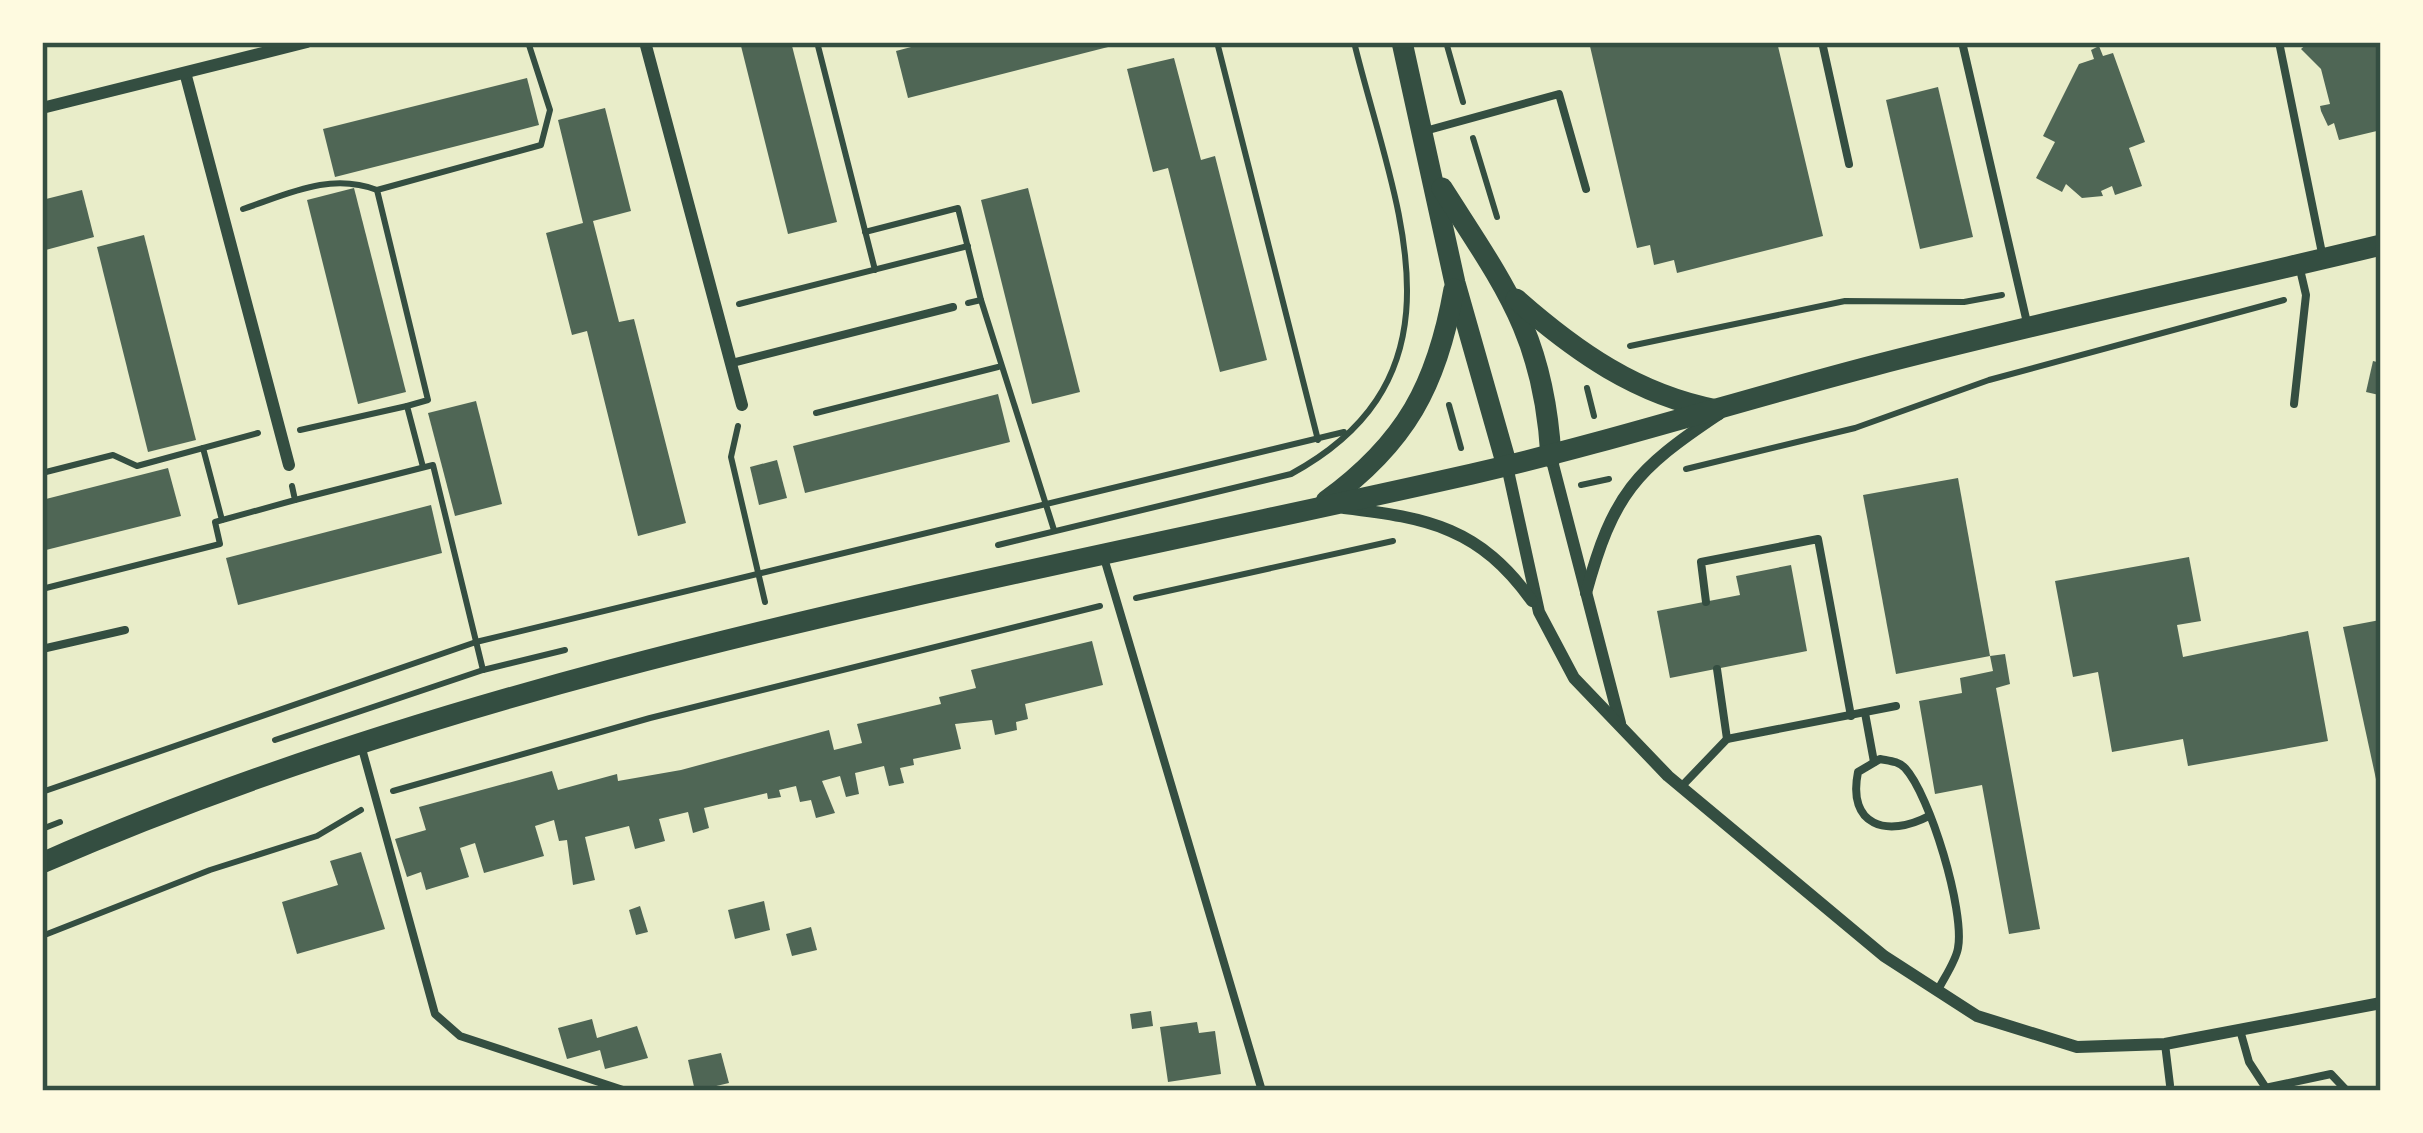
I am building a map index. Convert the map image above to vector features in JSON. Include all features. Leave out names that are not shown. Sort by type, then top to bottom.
[{"type":"main road","points":[[1402,42],[1436,177],[1455,283],[1507,466]]},
{"type":"main road","points":[[1436,177],[1508,293],[1546,386],[1551,457]]},
{"type":"main road","points":[[42,860],[360,744],[578,682],[1319,506],[1551,457],[1866,368],[2381,245]]},
{"type":"main road","points":[[1319,506],[1359,477],[1426,394],[1445,341],[1455,283]]},
{"type":"main road","points":[[1508,293],[1602,367],[1666,396],[1723,411]]},
{"type":"street","points":[[43,104],[186,76],[307,42]]},
{"type":"street","points":[[645,42],[742,405]]},
{"type":"street","points":[[186,76],[289,465]]},
{"type":"street","points":[[1586,594],[1608,522],[1627,489],[1654,458],[1723,411]]},
{"type":"street","points":[[1551,457],[1620,724]]},
{"type":"street","points":[[1507,466],[1539,612]]},
{"type":"street","points":[[1319,506],[1417,516],[1463,534],[1517,580],[1574,678],[1681,787],[1884,956],[1977,1016],[2077,1047],[2165,1044],[2381,1003]]},
{"type":"lane","points":[[1822,42],[1849,164]]},
{"type":"lane","points":[[1962,42],[2028,328]]},
{"type":"lane","points":[[2279,42],[2323,259]]},
{"type":"lane","points":[[1424,131],[1559,94],[1586,189]]},
{"type":"lane","points":[[2294,404],[2306,295],[2299,263]]},
{"type":"lane","points":[[732,363],[953,308]]},
{"type":"lane","points":[[1706,602],[1701,562],[1819,538],[1851,716]]},
{"type":"lane","points":[[1103,557],[1262,1091]]},
{"type":"lane","points":[[42,650],[125,630]]},
{"type":"lane","points":[[1717,669],[1727,739]]},
{"type":"lane","points":[[1681,787],[1727,739],[1896,706]]},
{"type":"lane","points":[[1865,713],[1874,762]]},
{"type":"lane","points":[[360,744],[435,1013],[460,1036],[626,1091]]},
{"type":"lane","points":[[1929,816],[1903,830],[1885,829],[1864,814],[1855,789],[1858,772],[1874,762],[1901,763],[1921,789],[1929,816],[1956,917],[1958,948],[1938,990]]},
{"type":"lane","points":[[2240,1030],[2249,1062],[2266,1090],[2331,1074],[2347,1091]]},
{"type":"lane","points":[[2165,1044],[2170,1085]]},
{"type":"path","points":[[223,216],[325,182],[352,180],[377,190],[541,145],[550,110],[528,42]]},
{"type":"path","points":[[817,42],[875,270]]},
{"type":"path","points":[[1217,42],[1318,440]]},
{"type":"path","points":[[42,791],[476,642],[1347,431],[1394,379],[1411,308],[1408,261],[1354,42]]},
{"type":"path","points":[[1447,42],[1499,222]]},
{"type":"path","points":[[42,473],[113,455],[137,466],[428,400],[377,190]]},
{"type":"path","points":[[865,232],[958,208],[998,367],[1006,372],[1055,532]]},
{"type":"path","points":[[718,310],[968,246]]},
{"type":"path","points":[[1610,351],[1845,301],[1964,302],[2020,293]]},
{"type":"path","points":[[1674,473],[1855,428],[1989,380],[2306,295]]},
{"type":"path","points":[[953,308],[981,300]]},
{"type":"path","points":[[816,413],[998,367]]},
{"type":"path","points":[[742,405],[731,457],[765,602]]},
{"type":"path","points":[[407,406],[423,467]]},
{"type":"path","points":[[203,448],[222,520]]},
{"type":"path","points":[[289,465],[295,500]]},
{"type":"path","points":[[42,589],[220,544],[214,522],[433,465],[483,670]]},
{"type":"path","points":[[1558,490],[1612,478],[1627,489]]},
{"type":"path","points":[[42,936],[210,870],[317,836],[397,788],[650,718],[1113,603],[1387,540],[1406,543]]},
{"type":"building","points":[[740,42],[791,42],[837,222],[788,234]]},
{"type":"building","points":[[930,42],[1111,42],[1112,46],[908,98],[896,51]]},
{"type":"building","points":[[1589,42],[1777,42],[1823,236],[1677,273],[1674,260],[1654,265],[1650,245],[1637,248]]},
{"type":"building","points":[[2309,42],[2381,42],[2381,130],[2339,140],[2334,123],[2328,126],[2321,111],[2320,106],[2330,104],[2321,69],[2301,49]]},
{"type":"building","points":[[2099,46],[2103,56],[2113,53],[2145,142],[2129,148],[2142,186],[2115,195],[2112,186],[2101,191],[2103,196],[2082,198],[2066,184],[2062,192],[2036,178],[2055,142],[2043,136],[2079,64],[2094,59],[2091,50]]},
{"type":"building","points":[[1174,58],[1201,160],[1215,156],[1267,360],[1220,372],[1168,168],[1153,172],[1127,69]]},
{"type":"building","points":[[527,78],[539,125],[335,177],[323,129]]},
{"type":"building","points":[[1938,87],[1973,237],[1920,249],[1886,100]]},
{"type":"building","points":[[605,108],[631,211],[593,221],[619,322],[634,319],[686,523],[638,536],[587,331],[572,335],[546,233],[583,223],[558,120]]},
{"type":"building","points":[[354,188],[406,392],[358,404],[307,200]]},
{"type":"building","points":[[1028,188],[1080,392],[1032,404],[981,200]]},
{"type":"building","points":[[82,190],[94,237],[42,251],[42,200]]},
{"type":"building","points":[[144,235],[196,440],[148,452],[97,247]]},
{"type":"building","points":[[2373,361],[2381,363],[2379,395],[2366,392]]},
{"type":"building","points":[[998,394],[1010,442],[805,493],[793,446]]},
{"type":"building","points":[[476,401],[502,504],[455,516],[428,413]]},
{"type":"building","points":[[777,460],[787,498],[759,505],[750,467]]},
{"type":"building","points":[[168,468],[181,516],[42,551],[42,500]]},
{"type":"building","points":[[1958,478],[1990,656],[1896,674],[1863,495]]},
{"type":"building","points":[[431,505],[442,553],[238,605],[226,558]]},
{"type":"building","points":[[2189,557],[2201,621],[2177,625],[2183,657],[2308,631],[2328,741],[2188,766],[2183,739],[2112,752],[2098,672],[2073,677],[2055,581]]},
{"type":"building","points":[[1791,565],[1807,651],[1670,678],[1657,611],[1740,595],[1736,576]]},
{"type":"building","points":[[2380,620],[2381,793],[2379,793],[2343,627]]},
{"type":"building","points":[[1092,641],[1103,685],[1025,704],[1028,719],[1016,722],[1017,730],[995,735],[992,720],[955,724],[961,749],[913,759],[914,765],[900,768],[904,783],[889,786],[884,766],[855,773],[859,794],[846,797],[840,776],[822,781],[835,813],[816,818],[811,800],[800,802],[796,786],[779,790],[781,797],[768,799],[767,793],[704,808],[709,828],[693,833],[688,812],[659,819],[665,841],[635,849],[629,826],[585,837],[595,880],[573,885],[567,840],[559,841],[554,820],[535,826],[544,856],[484,873],[475,843],[460,848],[469,877],[426,890],[421,872],[407,877],[395,839],[426,830],[419,807],[552,771],[558,790],[617,774],[618,781],[681,770],[829,730],[834,750],[862,743],[857,724],[941,704],[939,697],[976,688],[971,670]]},
{"type":"building","points":[[2005,654],[2010,684],[1996,688],[2040,929],[2009,934],[1982,785],[1935,794],[1919,701],[1962,693],[1960,678],[1993,671],[1990,656]]},
{"type":"building","points":[[361,852],[385,929],[297,954],[282,902],[338,885],[330,861]]},
{"type":"building","points":[[764,901],[770,930],[735,939],[728,910]]},
{"type":"building","points":[[640,906],[648,932],[636,935],[629,910]]},
{"type":"building","points":[[811,927],[817,950],[792,956],[786,934]]},
{"type":"building","points":[[1151,1011],[1153,1026],[1132,1029],[1130,1014]]},
{"type":"building","points":[[592,1019],[597,1038],[637,1026],[648,1058],[605,1069],[600,1050],[567,1059],[558,1028]]},
{"type":"building","points":[[1197,1022],[1199,1033],[1215,1031],[1221,1074],[1168,1082],[1160,1027]]},
{"type":"building","points":[[721,1053],[729,1083],[695,1091],[688,1060]]}]
